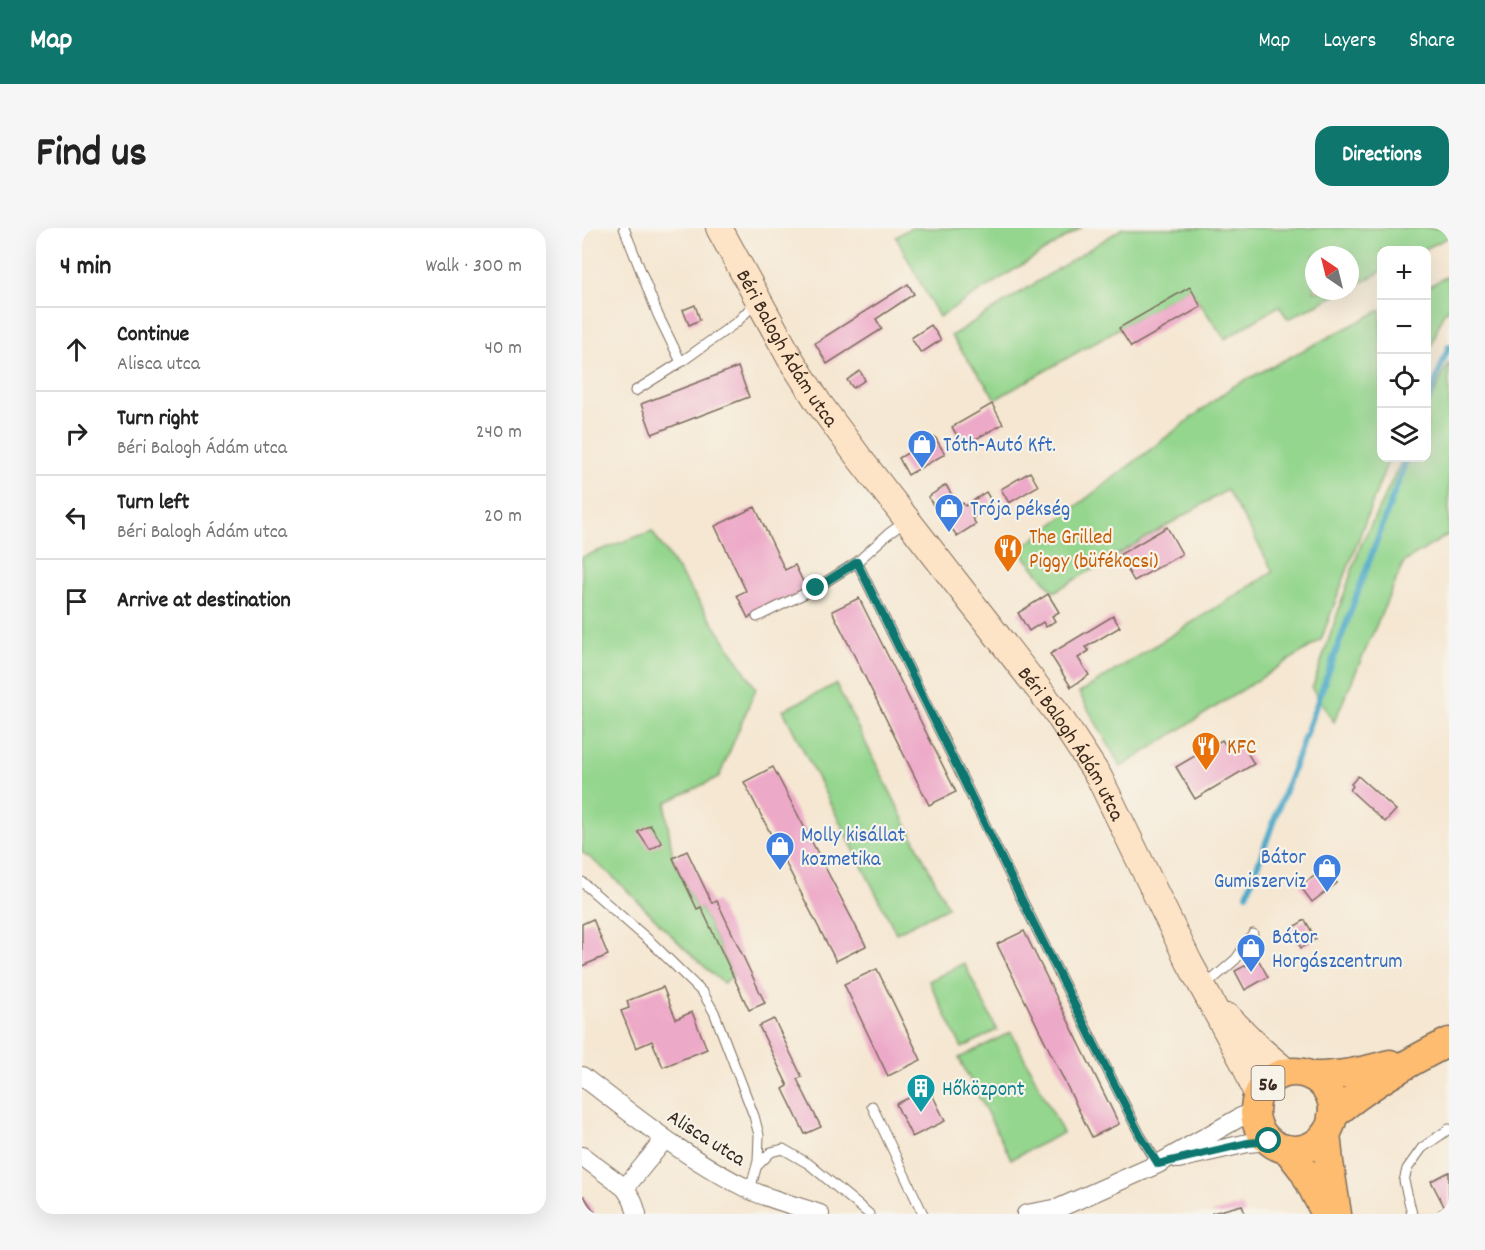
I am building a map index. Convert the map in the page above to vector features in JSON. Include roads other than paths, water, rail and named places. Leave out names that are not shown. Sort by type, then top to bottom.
[{"type":"main road","name":"56","points":[[1278,1145],[1305,1148],[1313,1145],[1329,1125],[1364,1090],[1449,1042]]},
{"type":"main road","name":"56","points":[[1326,1214],[1304,1171],[1259,1127],[1256,1104],[1263,1089],[1278,1076],[1355,1074],[1419,1057]]},
{"type":"main road","name":"56","points":[[1300,1075],[1324,1086],[1331,1101],[1329,1162],[1337,1214]]},
{"type":"street","name":"Béri Balogh Ádám utca","points":[[719,228],[790,358],[818,402],[1055,710],[1099,777],[1189,962],[1245,1065],[1256,1104]]},
{"type":"street","name":"Béri Balogh Ádám utca","points":[[1203,988],[1260,1049],[1300,1075]]},
{"type":"street","name":"Alisca utca","points":[[582,1076],[665,1139],[711,1169],[758,1193],[820,1214]]},
{"type":"street","points":[[1026,1214],[1059,1211],[1158,1164],[1256,1104]]},
{"type":"street","points":[[625,1188],[665,1139]]},
{"type":"street","points":[[1158,1164],[1248,1143],[1278,1145]]},
{"type":"street","points":[[582,1156],[625,1188],[633,1201],[637,1214]]},
{"type":"street","points":[[758,1193],[773,1214]]},
{"type":"lane","points":[[624,228],[658,315],[681,363]]},
{"type":"lane","points":[[635,391],[681,363],[737,322],[758,300]]},
{"type":"lane","points":[[757,617],[816,588],[857,562],[888,534],[908,520]]},
{"type":"lane","points":[[857,562],[1019,894],[1140,1135],[1158,1164]]},
{"type":"lane","points":[[582,882],[652,943],[703,993],[714,1012],[754,1116],[759,1135],[756,1167],[758,1193]]},
{"type":"lane","points":[[1203,988],[1236,959],[1253,934]]},
{"type":"lane","points":[[872,1106],[923,1214]]},
{"type":"lane","points":[[1412,1214],[1404,1181],[1407,1169],[1422,1148],[1449,1129]]},
{"type":"lane","points":[[756,1167],[771,1152],[783,1149],[809,1164],[869,1214]]},
{"type":"lane","points":[[1442,1214],[1449,1210]]},
{"type":"waterway","points":[[1431,393],[1449,346]]},
{"type":"waterway","points":[[1247,894],[1406,462]]},
{"type":"place","name":"Tóth-Autó Kft.","points":[[922,470]]},
{"type":"place","name":"Trója pékség","points":[[949,534]]},
{"type":"place","name":"The Grilled Piggy (büfékocsi)","points":[[1008,574]]},
{"type":"place","name":"KFC","points":[[1206,772]]},
{"type":"place","name":"Molly kisállat kozmetika","points":[[780,872]]},
{"type":"place","name":"Bátor Gumiszerviz","points":[[1327,894]]},
{"type":"place","name":"Bátor Horgászcentrum","points":[[1251,974]]},
{"type":"place","name":"Hőközpont","points":[[921,1114]]}]
